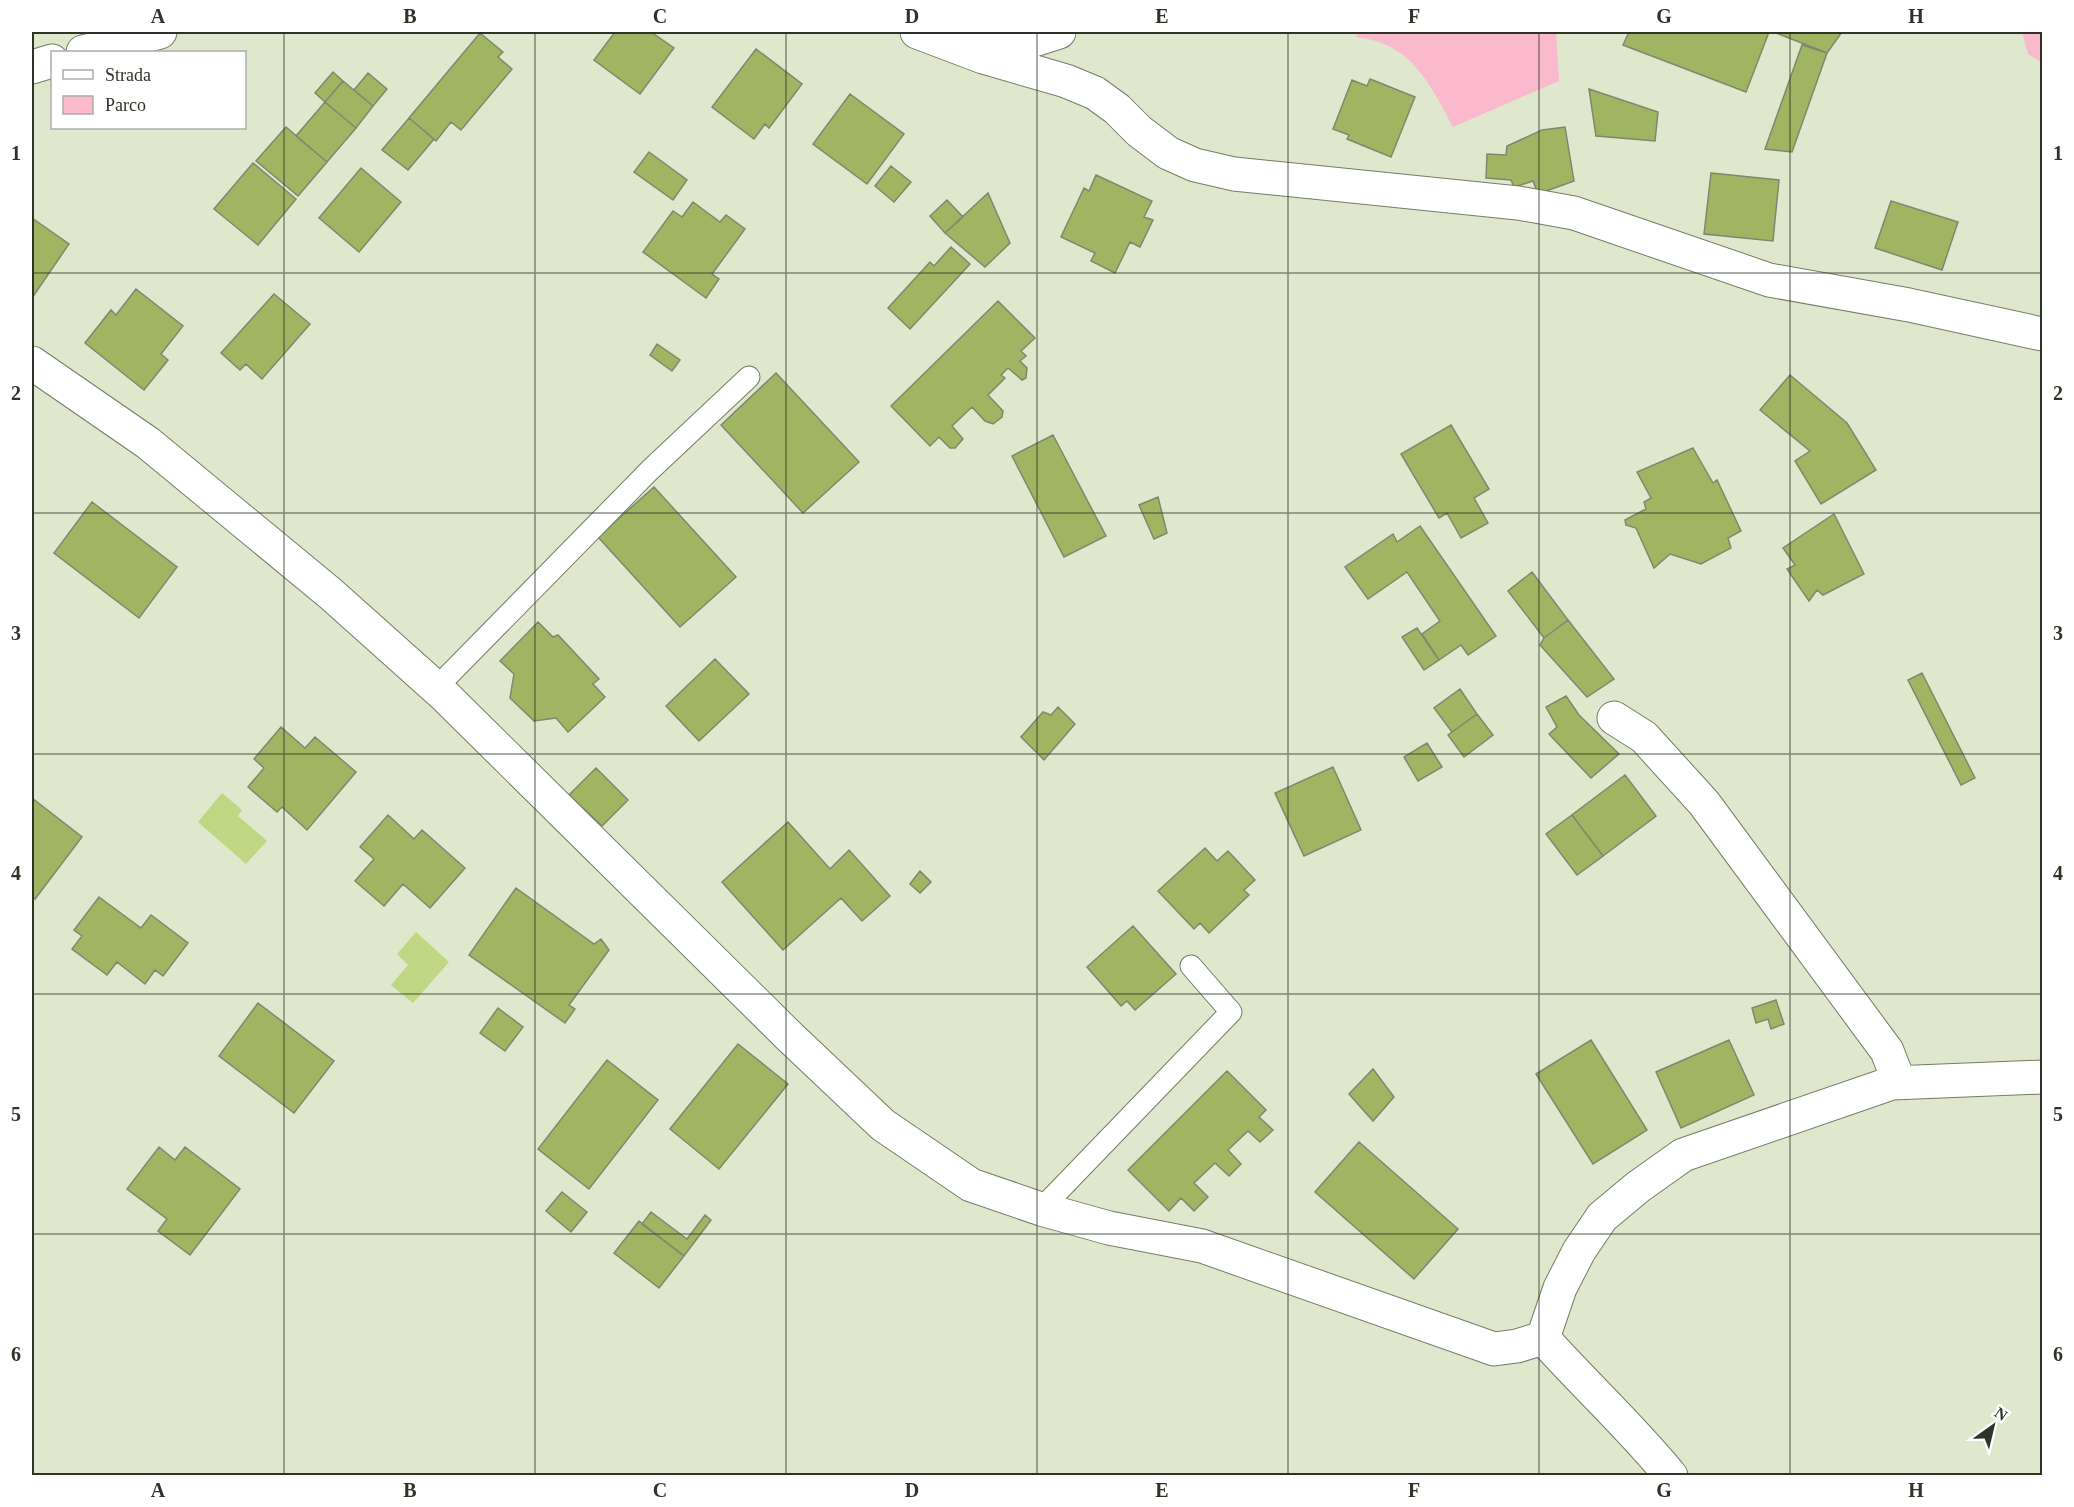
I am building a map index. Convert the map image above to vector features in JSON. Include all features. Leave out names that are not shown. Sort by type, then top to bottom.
[{"type":"street","points":[[87,51],[160,32]]},
{"type":"street","points":[[917,32],[983,57],[1066,81],[1095,93],[1168,153],[1195,165],[1234,174],[1518,203],[1574,213],[1769,280],[1909,305],[2043,334]]},
{"type":"street","points":[[963,48],[1015,46],[1059,32]]},
{"type":"street","points":[[32,67],[51,61]]},
{"type":"street","points":[[32,363],[148,443],[331,594],[436,688],[782,1029],[883,1125],[971,1185],[1041,1209],[1109,1228],[1202,1246],[1494,1349],[1517,1346],[1543,1338]]},
{"type":"street","points":[[1614,718],[1644,737],[1704,803],[1887,1051],[1899,1082]]},
{"type":"street","points":[[1543,1338],[1560,1288],[1579,1251],[1602,1217],[1638,1187],[1683,1155],[1892,1083],[2043,1077]]},
{"type":"street","points":[[1543,1338],[1578,1378],[1655,1455],[1671,1476]]},
{"type":"lane","points":[[436,688],[650,470],[749,377]]},
{"type":"lane","points":[[1041,1209],[1231,1012],[1191,966]]},
{"type":"green space","points":[[1358,32],[1556,32],[1559,81],[1453,127],[1426,80],[1405,56],[1391,47],[1356,37]]},
{"type":"green space","points":[[2022,32],[2042,32],[2042,63],[2028,54]]},
{"type":"shaded area","points":[[222,793],[242,810],[238,816],[267,841],[246,864],[198,822]]},
{"type":"shaded area","points":[[416,932],[449,962],[413,1003],[391,985],[408,965],[397,954]]},
{"type":"building","points":[[615,32],[651,32],[674,48],[640,94],[594,60]]},
{"type":"building","points":[[1629,32],[1769,32],[1746,92],[1623,45]]},
{"type":"building","points":[[1842,32],[1827,53],[1776,33]]},
{"type":"building","points":[[480,33],[503,52],[498,57],[512,69],[461,130],[451,122],[436,141],[409,118]]},
{"type":"building","points":[[1802,45],[1827,53],[1792,152],[1765,149]]},
{"type":"building","points":[[756,49],[802,84],[769,128],[765,124],[754,139],[712,107]]},
{"type":"building","points":[[333,72],[343,81],[325,102],[315,93]]},
{"type":"building","points":[[368,73],[387,89],[373,106],[354,90]]},
{"type":"building","points":[[1370,79],[1415,97],[1391,157],[1347,139],[1349,135],[1333,129],[1352,80],[1367,86]]},
{"type":"building","points":[[343,81],[373,106],[356,128],[325,102]]},
{"type":"building","points":[[1589,89],[1658,112],[1655,141],[1596,136]]},
{"type":"building","points":[[850,94],[904,134],[867,184],[813,144]]},
{"type":"building","points":[[325,102],[356,128],[327,162],[296,136]]},
{"type":"building","points":[[409,118],[434,139],[408,170],[382,150]]},
{"type":"building","points":[[286,127],[327,162],[298,196],[256,161]]},
{"type":"building","points":[[1565,127],[1574,181],[1538,194],[1533,181],[1514,187],[1511,180],[1486,178],[1487,154],[1506,155],[1507,146],[1542,130]]},
{"type":"building","points":[[649,152],[687,180],[673,200],[634,172]]},
{"type":"building","points":[[253,163],[296,199],[258,245],[214,209]]},
{"type":"building","points":[[891,166],[911,182],[894,202],[875,186]]},
{"type":"building","points":[[361,168],[401,202],[359,252],[319,218]]},
{"type":"building","points":[[1711,173],[1779,180],[1773,241],[1704,234]]},
{"type":"building","points":[[1096,175],[1152,201],[1144,217],[1153,220],[1140,247],[1130,242],[1115,273],[1091,261],[1095,253],[1061,237],[1084,188],[1089,191]]},
{"type":"building","points":[[988,193],[1010,243],[985,267],[945,233]]},
{"type":"building","points":[[947,200],[963,217],[945,233],[930,216]]},
{"type":"building","points":[[1891,201],[1958,222],[1942,270],[1875,248]]},
{"type":"building","points":[[693,202],[720,222],[726,215],[745,229],[712,274],[719,279],[706,298],[643,252],[673,211],[682,217]]},
{"type":"building","points":[[32,218],[69,244],[32,298]]},
{"type":"building","points":[[951,247],[970,264],[910,329],[888,308],[930,262],[934,266]]},
{"type":"building","points":[[136,289],[183,326],[161,354],[168,360],[144,390],[85,343],[111,310],[116,315]]},
{"type":"building","points":[[274,294],[310,324],[262,379],[246,364],[240,370],[221,353]]},
{"type":"building","points":[[998,301],[1035,338],[1021,351],[1026,356],[1020,361],[1027,368],[1026,378],[1022,380],[1008,368],[1001,375],[1005,378],[988,395],[1003,411],[1002,417],[993,424],[985,421],[972,407],[952,426],[963,439],[955,448],[950,448],[939,437],[930,446],[891,406]]},
{"type":"building","points":[[657,344],[680,360],[672,371],[650,355]]},
{"type":"building","points":[[776,373],[859,462],[803,513],[721,425]]},
{"type":"building","points":[[1790,375],[1847,423],[1876,470],[1821,504],[1795,461],[1810,451],[1760,410]]},
{"type":"building","points":[[1451,425],[1489,489],[1474,498],[1488,523],[1461,538],[1447,513],[1439,518],[1401,454]]},
{"type":"building","points":[[1053,435],[1106,536],[1064,557],[1012,456]]},
{"type":"building","points":[[1693,448],[1713,483],[1717,480],[1741,531],[1728,538],[1731,548],[1701,564],[1670,554],[1654,568],[1636,528],[1626,525],[1625,520],[1646,509],[1644,502],[1651,498],[1637,472]]},
{"type":"building","points":[[654,487],[736,577],[680,627],[598,537]]},
{"type":"building","points":[[1158,497],[1167,533],[1154,539],[1139,505]]},
{"type":"building","points":[[92,502],[177,567],[139,618],[54,553]]},
{"type":"building","points":[[1834,514],[1864,574],[1823,595],[1817,590],[1809,601],[1787,569],[1795,565],[1783,548]]},
{"type":"building","points":[[1420,526],[1496,636],[1468,655],[1461,645],[1439,660],[1422,634],[1440,621],[1407,572],[1368,599],[1345,567],[1393,534],[1397,542]]},
{"type":"building","points":[[1532,572],[1568,620],[1544,638],[1508,591]]},
{"type":"building","points":[[1568,620],[1614,679],[1587,697],[1540,645],[1544,638]]},
{"type":"building","points":[[538,622],[553,637],[558,635],[599,679],[593,684],[605,697],[568,732],[556,718],[534,721],[510,698],[514,674],[500,661]]},
{"type":"building","points":[[1417,628],[1439,660],[1424,670],[1402,637]]},
{"type":"building","points":[[715,659],[749,694],[699,741],[666,706]]},
{"type":"building","points":[[1922,673],[1975,778],[1961,785],[1908,680]]},
{"type":"building","points":[[1460,689],[1477,714],[1452,732],[1434,708]]},
{"type":"building","points":[[1566,696],[1579,715],[1619,754],[1591,778],[1549,734],[1557,727],[1546,707]]},
{"type":"building","points":[[1058,707],[1075,724],[1044,760],[1021,737],[1043,712],[1051,715]]},
{"type":"building","points":[[1477,714],[1493,735],[1464,757],[1448,735]]},
{"type":"building","points":[[281,727],[305,748],[315,737],[356,772],[307,830],[282,807],[277,812],[248,787],[264,768],[254,759]]},
{"type":"building","points":[[1427,743],[1442,767],[1418,781],[1404,757]]},
{"type":"building","points":[[1333,767],[1361,830],[1304,856],[1275,793]]},
{"type":"building","points":[[596,768],[628,800],[602,826],[569,795]]},
{"type":"building","points":[[1625,775],[1656,816],[1603,856],[1572,815]]},
{"type":"building","points":[[32,798],[82,837],[35,899],[32,896]]},
{"type":"building","points":[[388,815],[414,839],[422,830],[465,868],[430,908],[403,884],[384,906],[355,881],[374,859],[360,847]]},
{"type":"building","points":[[1572,815],[1603,856],[1577,875],[1546,834]]},
{"type":"building","points":[[788,822],[830,869],[849,850],[890,896],[862,921],[841,898],[783,950],[722,882]]},
{"type":"building","points":[[1205,848],[1217,861],[1228,851],[1255,880],[1244,890],[1249,895],[1209,933],[1200,923],[1194,929],[1158,891]]},
{"type":"building","points":[[920,871],[931,882],[920,893],[910,884]]},
{"type":"building","points":[[516,888],[594,944],[601,939],[609,950],[569,1005],[575,1009],[565,1023],[469,955]]},
{"type":"building","points":[[99,897],[141,928],[151,915],[188,943],[163,976],[155,970],[145,984],[117,962],[107,975],[72,949],[82,936],[74,930]]},
{"type":"building","points":[[1133,926],[1176,974],[1135,1010],[1127,1001],[1121,1006],[1087,967]]},
{"type":"building","points":[[1776,1000],[1784,1024],[1771,1029],[1768,1019],[1756,1023],[1752,1008]]},
{"type":"building","points":[[258,1003],[334,1061],[294,1113],[219,1056]]},
{"type":"building","points":[[498,1008],[523,1027],[505,1051],[480,1033]]},
{"type":"building","points":[[1591,1040],[1647,1130],[1593,1164],[1536,1074]]},
{"type":"building","points":[[1729,1040],[1754,1095],[1681,1128],[1656,1072]]},
{"type":"building","points":[[738,1044],[788,1084],[719,1169],[670,1129]]},
{"type":"building","points":[[607,1060],[658,1100],[589,1189],[538,1149]]},
{"type":"building","points":[[1373,1069],[1394,1097],[1373,1121],[1349,1094]]},
{"type":"building","points":[[1227,1071],[1266,1110],[1259,1117],[1273,1130],[1260,1142],[1248,1131],[1228,1150],[1241,1164],[1229,1176],[1215,1163],[1194,1183],[1208,1197],[1194,1211],[1181,1198],[1169,1211],[1128,1170]]},
{"type":"building","points":[[1359,1142],[1458,1229],[1414,1279],[1315,1192]]},
{"type":"building","points":[[159,1147],[175,1160],[185,1147],[240,1189],[190,1255],[158,1231],[167,1219],[127,1189]]},
{"type":"building","points":[[562,1192],[587,1212],[571,1232],[546,1211]]},
{"type":"building","points":[[651,1212],[687,1239],[705,1215],[711,1220],[684,1256],[642,1224]]},
{"type":"building","points":[[639,1221],[684,1256],[659,1288],[614,1253]]}]
